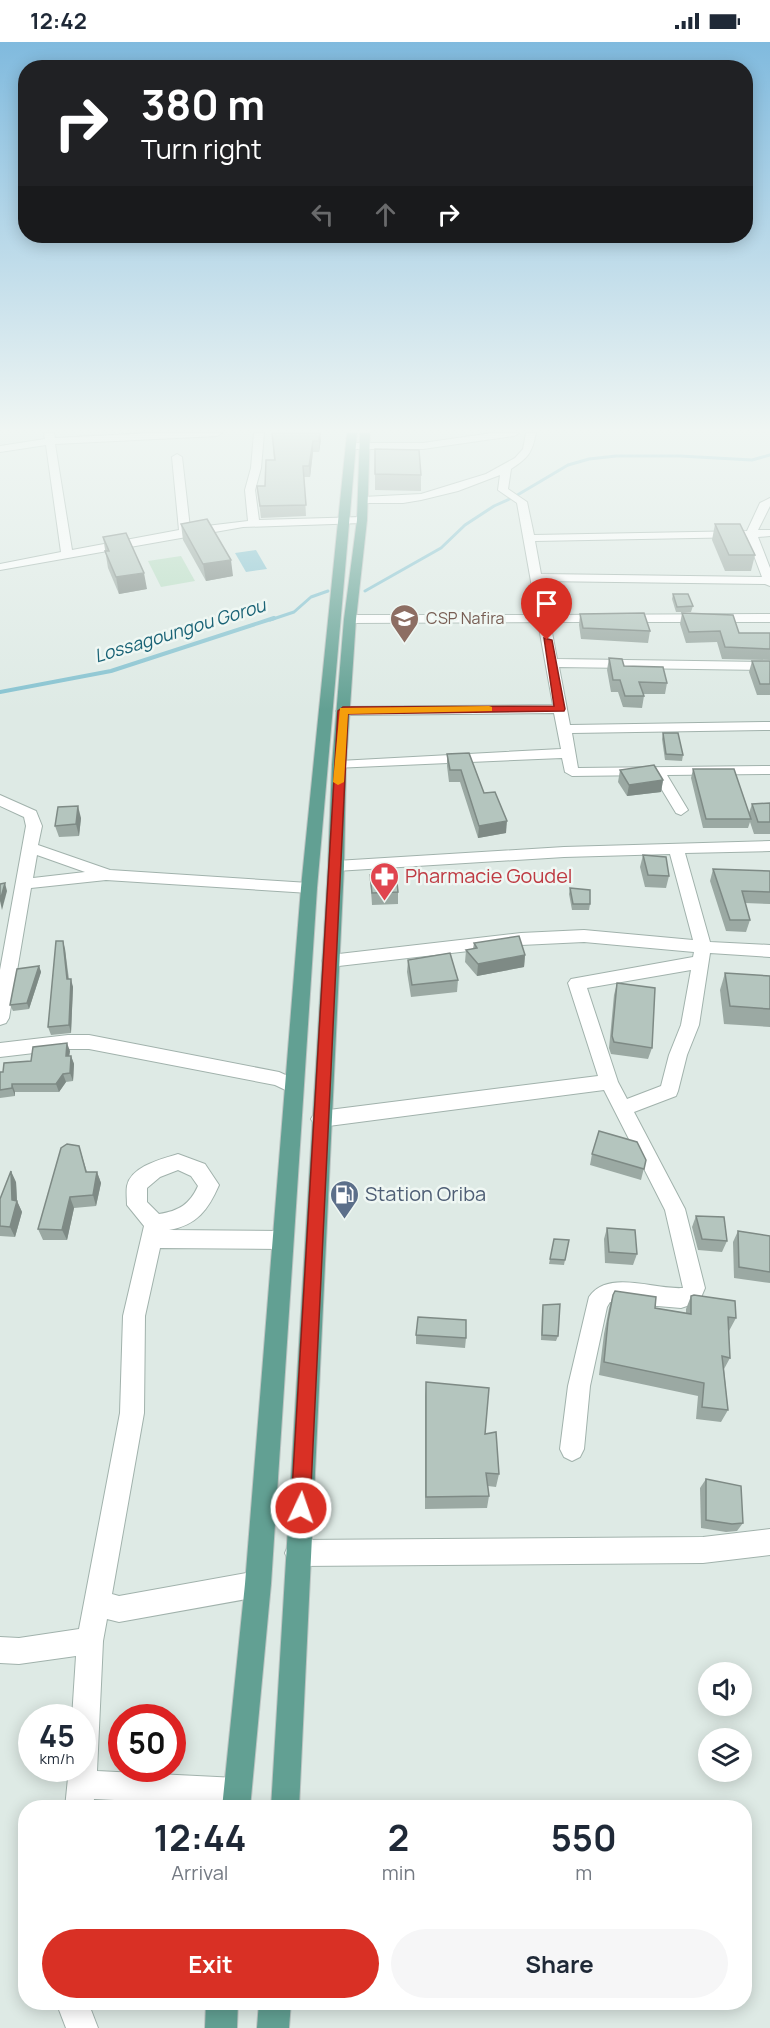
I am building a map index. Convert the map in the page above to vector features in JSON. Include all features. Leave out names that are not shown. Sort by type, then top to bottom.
[{"type":"main road","points":[[236,1800],[258,1584],[309,888],[353,526]]},
{"type":"main road","points":[[285,1800],[336,866],[339,765],[350,619],[354,526]]},
{"type":"main road","points":[[220,2028],[221,2010]]},
{"type":"main road","points":[[273,2028],[274,2010]]},
{"type":"street","points":[[63,526],[67,555]]},
{"type":"street","points":[[184,526],[185,532]]},
{"type":"street","points":[[0,567],[185,532],[240,526]]},
{"type":"street","points":[[527,526],[572,772],[770,770]]},
{"type":"street","points":[[536,577],[769,578],[751,533],[754,526]]},
{"type":"street","points":[[529,538],[770,533]]},
{"type":"street","points":[[350,619],[770,618]]},
{"type":"street","points":[[552,663],[770,666]]},
{"type":"street","points":[[343,711],[560,709]]},
{"type":"street","points":[[564,729],[770,726]]},
{"type":"street","points":[[339,765],[568,753]]},
{"type":"street","points":[[657,771],[681,810]]},
{"type":"street","points":[[0,800],[31,814],[34,826],[23,884],[8,926],[0,1018]]},
{"type":"street","points":[[336,866],[518,854],[770,846]]},
{"type":"street","points":[[30,847],[108,875]]},
{"type":"street","points":[[624,1108],[669,1091],[678,1055],[690,1025],[702,955],[676,849]]},
{"type":"street","points":[[23,884],[108,875],[309,888]]},
{"type":"street","points":[[330,961],[554,936],[636,939],[702,955]]},
{"type":"street","points":[[572,1449],[579,1386],[597,1304],[603,1295],[612,1292],[681,1298],[691,1295],[694,1288],[675,1209],[609,1082],[577,984],[702,955],[770,951]]},
{"type":"street","points":[[0,1050],[68,1042],[89,1042],[279,1079],[294,1087]]},
{"type":"street","points":[[321,1119],[609,1082]]},
{"type":"street","points":[[236,1800],[80,1796],[90,1641],[132,1413],[134,1316],[153,1231],[283,1240]]},
{"type":"street","points":[[298,1553],[703,1550],[770,1542]]},
{"type":"street","points":[[97,1603],[119,1609],[258,1584]]},
{"type":"street","points":[[0,1650],[19,1651],[90,1641]]},
{"type":"street","points":[[75,2010],[82,2028]]},
{"type":"green space","points":[[181,556],[195,581],[161,587],[148,561]]},
{"type":"water","points":[[256,550],[267,569],[246,572],[235,553]]},
{"type":"building","points":[[182,526],[211,526],[231,560],[203,564]]},
{"type":"building","points":[[716,526],[741,526],[755,555],[729,555]]},
{"type":"building","points":[[126,533],[144,573],[116,577],[105,551],[109,551],[103,537]]},
{"type":"building","points":[[673,594],[688,594],[693,606],[677,607]]},
{"type":"building","points":[[644,613],[650,631],[583,628],[580,614]]},
{"type":"building","points":[[682,613],[733,615],[739,633],[770,633],[770,649],[725,647],[720,631],[689,632]]},
{"type":"building","points":[[609,658],[622,659],[624,666],[663,667],[667,683],[639,682],[644,696],[625,696],[620,680],[613,680]]},
{"type":"building","points":[[752,661],[770,661],[770,684],[760,684]]},
{"type":"building","points":[[663,733],[678,733],[683,755],[666,754]]},
{"type":"building","points":[[469,753],[484,793],[495,792],[507,821],[479,826],[461,770],[450,770],[447,754]]},
{"type":"building","points":[[654,765],[663,780],[629,785],[620,770]]},
{"type":"building","points":[[693,769],[734,769],[751,819],[706,819]]},
{"type":"building","points":[[770,803],[770,822],[758,822],[752,804]]},
{"type":"building","points":[[78,806],[76,824],[55,826],[58,807]]},
{"type":"building","points":[[643,855],[666,857],[669,876],[648,875]]},
{"type":"building","points":[[713,869],[770,871],[770,892],[742,891],[750,920],[730,920]]},
{"type":"building","points":[[396,873],[398,892],[372,893],[370,875]]},
{"type":"building","points":[[5,883],[0,901],[0,884]]},
{"type":"building","points":[[570,888],[590,890],[590,904],[573,904]]},
{"type":"building","points":[[519,936],[525,955],[478,964],[466,950],[477,948],[474,943]]},
{"type":"building","points":[[56,941],[63,941],[67,979],[71,979],[69,1025],[48,1027]]},
{"type":"building","points":[[450,953],[458,980],[412,985],[408,960]]},
{"type":"building","points":[[39,966],[27,1003],[10,1005],[17,969]]},
{"type":"building","points":[[725,973],[770,976],[770,1009],[730,1006]]},
{"type":"building","points":[[617,983],[655,988],[652,1048],[614,1042],[612,1036]]},
{"type":"building","points":[[67,1043],[66,1056],[71,1056],[70,1073],[63,1074],[56,1084],[12,1084],[12,1088],[0,1090],[0,1072],[3,1072],[4,1063],[31,1061],[33,1047]]},
{"type":"building","points":[[599,1131],[637,1142],[646,1160],[644,1169],[592,1154]]},
{"type":"building","points":[[67,1144],[79,1146],[86,1172],[97,1172],[93,1195],[70,1197],[62,1230],[38,1229],[61,1148]]},
{"type":"building","points":[[11,1171],[12,1200],[17,1201],[10,1227],[0,1226],[0,1199]]},
{"type":"building","points":[[696,1216],[724,1217],[727,1241],[702,1239]]},
{"type":"building","points":[[607,1228],[635,1230],[637,1254],[609,1252]]},
{"type":"building","points":[[738,1231],[770,1236],[770,1272],[739,1267]]},
{"type":"building","points":[[554,1239],[569,1240],[565,1260],[550,1259]]},
{"type":"building","points":[[615,1291],[656,1297],[655,1308],[691,1314],[691,1296],[694,1295],[735,1301],[736,1318],[728,1317],[730,1358],[722,1356],[728,1410],[702,1407],[704,1383],[604,1362],[608,1321]]},
{"type":"building","points":[[560,1304],[558,1336],[542,1335],[543,1305]]},
{"type":"building","points":[[418,1317],[466,1320],[466,1338],[416,1335]]},
{"type":"building","points":[[426,1382],[489,1388],[485,1434],[496,1432],[499,1474],[486,1473],[489,1496],[426,1497]]},
{"type":"building","points":[[706,1479],[741,1486],[743,1523],[732,1524],[706,1520]]},
{"type":"waterway","name":"Lossagoungou Gorou","points":[[365,591],[441,548],[464,526]]},
{"type":"waterway","name":"Lossagoungou Gorou","points":[[270,620],[294,612],[311,597],[328,591]]},
{"type":"waterway","name":"Lossagoungou Gorou","points":[[0,692],[111,671],[274,618]]},
{"type":"slow traffic","points":[[338,782],[343,711],[489,709]]},
{"type":"place","name":"CSP Nafira","points":[[405,644]]},
{"type":"place","name":"Pharmacie Goudel","points":[[384,902]]},
{"type":"place","name":"Station Oriba","points":[[344,1220]]},
{"type":"route","points":[[301,1508],[343,711],[560,709],[547,640]]}]
